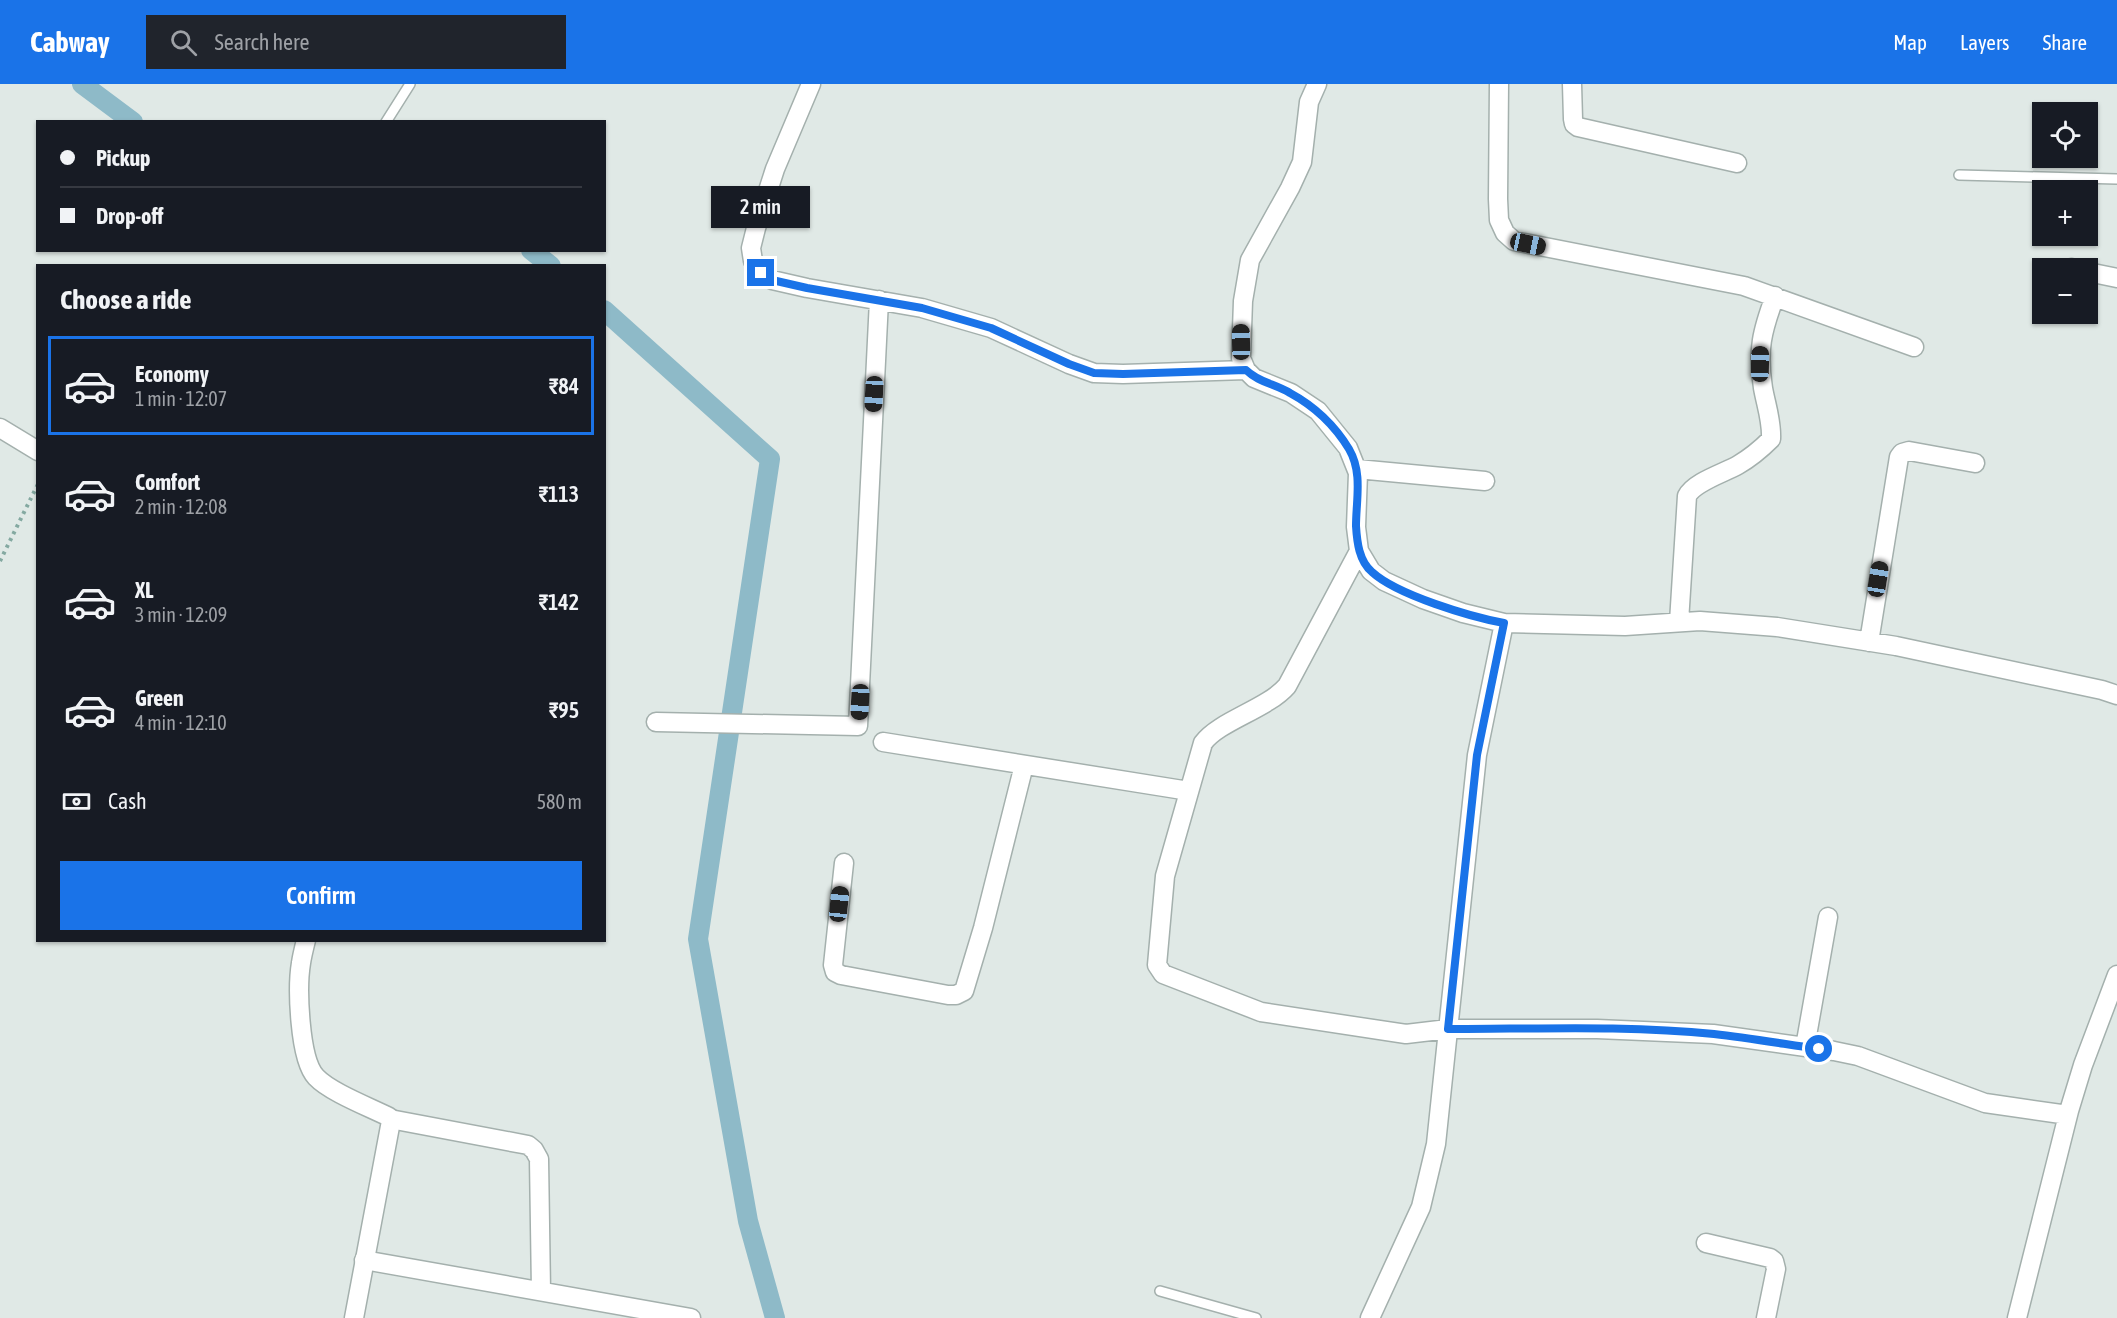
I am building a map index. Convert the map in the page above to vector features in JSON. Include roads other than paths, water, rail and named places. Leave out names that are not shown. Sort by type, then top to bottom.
[{"type":"street","points":[[810,84],[779,159],[762,207],[751,248],[753,261],[761,273],[772,280],[922,308],[991,328],[1094,373],[1246,370]]},
{"type":"street","points":[[1317,84],[1310,102],[1302,162],[1250,260],[1245,279],[1241,358],[1246,370],[1254,378],[1291,393],[1318,411],[1348,448],[1357,469],[1356,527],[1359,551],[1371,572],[1384,581],[1433,603],[1504,623],[1625,626],[1700,621],[1777,627],[1869,642],[2117,695]]},
{"type":"street","points":[[1499,84],[1499,220],[1505,233],[1514,241],[1744,286],[1914,347]]},
{"type":"street","points":[[1572,84],[1573,119],[1574,124],[1578,127],[1737,163]]},
{"type":"street","points":[[2098,274],[2117,278]]},
{"type":"street","points":[[1678,622],[1689,491],[1741,464],[1771,439],[1772,427],[1760,364],[1760,339],[1775,296]]},
{"type":"street","points":[[656,722],[858,726],[879,300]]},
{"type":"street","points":[[0,428],[36,450]]},
{"type":"street","points":[[1869,642],[1899,457],[1902,453],[1909,451],[1975,463]]},
{"type":"street","points":[[1357,469],[1485,481]]},
{"type":"street","points":[[1359,551],[1287,686],[1277,695],[1205,740],[1164,886],[1157,965],[1163,974],[1261,1012],[1406,1034],[1448,1029],[1597,1029],[1685,1032],[1804,1047],[1858,1056],[1985,1103],[2068,1115]]},
{"type":"street","points":[[1370,1318],[1421,1207],[1436,1144],[1477,755],[1504,623]]},
{"type":"street","points":[[883,742],[1189,791]]},
{"type":"street","points":[[844,863],[833,965],[835,972],[948,995],[960,994],[964,991],[983,928],[1024,765]]},
{"type":"street","points":[[1804,1047],[1828,917]]},
{"type":"street","points":[[306,942],[301,964],[300,1004],[305,1059],[317,1078],[390,1119],[528,1145],[534,1150],[539,1159],[541,1292]]},
{"type":"street","points":[[2017,1318],[2068,1115],[2083,1065],[2117,975]]},
{"type":"street","points":[[354,1318],[392,1126],[390,1119]]},
{"type":"street","points":[[1706,1243],[1770,1258],[1774,1261],[1776,1269],[1766,1318]]},
{"type":"street","points":[[364,1260],[683,1317]]},
{"type":"lane","points":[[387,120],[410,84]]},
{"type":"lane","points":[[1959,175],[2117,179]]},
{"type":"lane","points":[[1160,1292],[1256,1318]]},
{"type":"waterway","points":[[82,84],[130,120]]},
{"type":"waterway","points":[[534,252],[548,264]]},
{"type":"waterway","points":[[606,312],[770,459],[698,939],[748,1221],[775,1318]]}]
